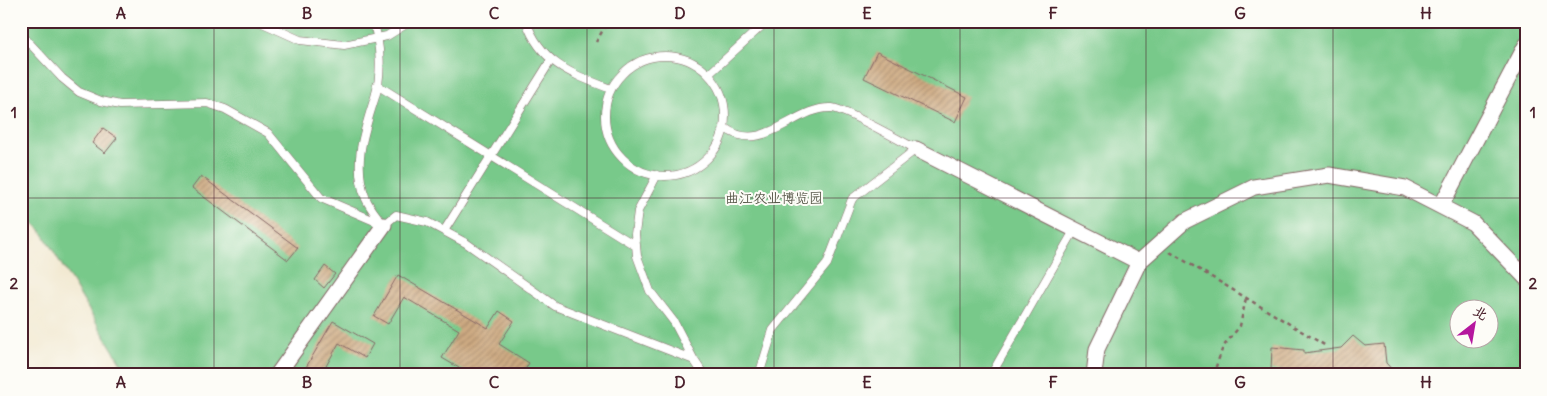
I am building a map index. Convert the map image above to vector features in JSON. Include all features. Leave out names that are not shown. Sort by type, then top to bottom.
[{"type":"street","points":[[1441,206],[1526,45]]},
{"type":"street","points":[[916,149],[1139,262]]},
{"type":"street","points":[[1094,375],[1096,349],[1139,262],[1185,221],[1254,187],[1329,175],[1405,188],[1473,223],[1526,278]]},
{"type":"street","points":[[280,370],[384,225]]},
{"type":"lane","points":[[258,21],[300,40],[344,45],[387,36],[412,21]]},
{"type":"lane","points":[[373,21],[378,38],[377,86],[361,145],[359,164],[367,200],[384,225]]},
{"type":"lane","points":[[526,21],[532,37],[551,60],[577,76],[611,89]]},
{"type":"lane","points":[[709,74],[767,21]]},
{"type":"lane","points":[[21,34],[62,78],[79,92],[101,101],[120,105],[208,103],[225,109],[268,132],[321,198],[384,225]]},
{"type":"lane","points":[[656,56],[676,56],[694,62],[709,74],[720,90],[726,109],[725,128],[719,146],[705,162],[688,173],[667,177],[647,174],[628,164],[614,149],[606,130],[605,109],[611,89],[622,73],[638,62],[656,56]]},
{"type":"lane","points":[[444,232],[551,60]]},
{"type":"lane","points":[[377,86],[636,246]]},
{"type":"lane","points":[[725,128],[733,134],[748,136],[765,135],[820,108],[836,108],[916,149],[852,199],[827,264],[773,330],[759,375]]},
{"type":"lane","points":[[657,175],[638,211],[635,234],[637,256],[650,291],[674,322],[704,375]]},
{"type":"lane","points":[[384,225],[396,215],[427,222],[466,243],[555,306],[694,360]]},
{"type":"lane","points":[[991,375],[1075,229]]},
{"type":"lane","points":[[280,370],[299,375]]},
{"type":"path","points":[[596,42],[608,21]]},
{"type":"path","points":[[1158,245],[1326,346]]},
{"type":"path","points":[[1213,375],[1222,347],[1240,326],[1246,298]]},
{"type":"green space","name":"曲江农业博览园","points":[[21,21],[1526,21],[1526,375],[128,375],[42,232],[21,210]]},
{"type":"building","points":[[877,52],[967,97],[955,122],[864,78]]},
{"type":"building","points":[[103,128],[117,138],[105,153],[92,143]]},
{"type":"building","points":[[201,176],[298,248],[288,260],[192,188]]},
{"type":"building","points":[[325,266],[335,274],[324,288],[315,280]]},
{"type":"building","points":[[398,275],[488,328],[499,311],[514,321],[499,344],[529,363],[522,375],[471,375],[442,358],[459,330],[404,297],[388,324],[374,316]]},
{"type":"building","points":[[333,321],[373,344],[365,358],[339,343],[321,375],[314,375],[305,369]]},
{"type":"building","points":[[1353,336],[1365,346],[1384,344],[1386,363],[1397,375],[1320,375],[1322,372],[1271,370],[1272,347],[1304,350],[1304,353],[1341,348]]}]
